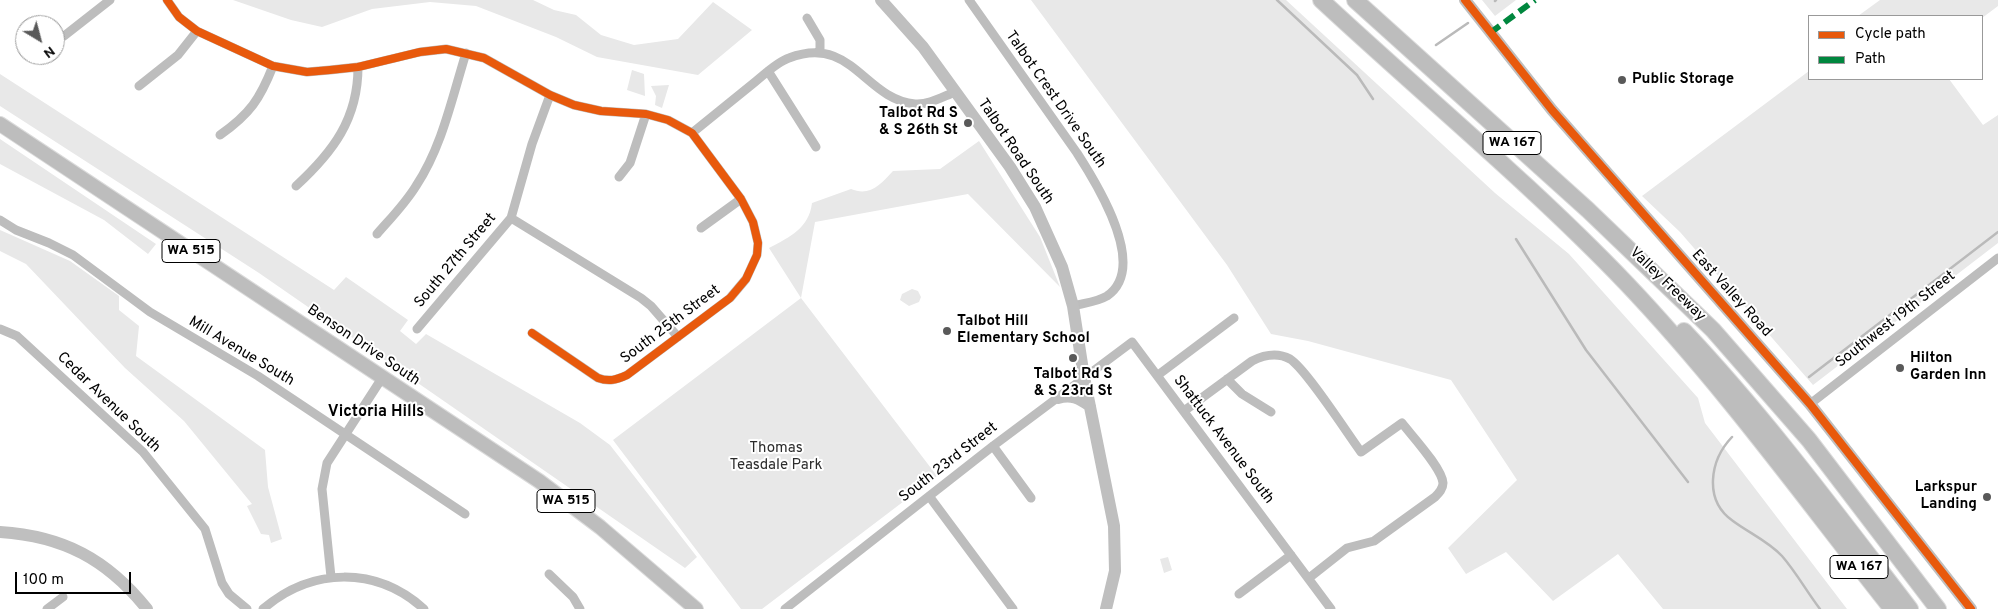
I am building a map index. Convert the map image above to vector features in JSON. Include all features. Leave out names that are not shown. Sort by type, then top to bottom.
[{"type":"highway","name":"Valley Freeway","points":[[1320,0],[1549,206],[1625,282],[1689,352],[1892,609]]},
{"type":"highway","name":"Valley Freeway","points":[[1355,0],[1588,210],[1713,330],[1781,406],[1938,609]]},
{"type":"highway","points":[[1549,206],[1562,211],[1592,238],[1670,315],[1725,374],[1774,432],[1910,609]]},
{"type":"highway","points":[[1668,286],[1688,319],[1754,393],[1921,609]]},
{"type":"highway","points":[[1826,525],[1836,544],[1885,609]]},
{"type":"highway","points":[[1924,589],[1946,609]]},
{"type":"main road","name":"Benson Drive South","points":[[0,124],[539,481],[608,533],[696,609]]},
{"type":"street","points":[[65,35],[110,0]]},
{"type":"street","points":[[167,0],[179,17],[197,31],[273,66],[307,72],[358,67],[420,52],[446,49],[484,58],[574,105],[592,109],[646,114],[668,120],[692,133],[768,71],[787,58],[804,53],[820,52],[848,63],[878,87],[902,101],[916,104],[929,103],[955,92]]},
{"type":"street","name":"Talbot Road South","points":[[881,0],[923,47],[1010,168],[1035,206],[1062,267],[1073,306],[1084,378],[1116,548],[1112,590],[1106,609]]},
{"type":"street","name":"Talbot Crest Drive South","points":[[969,0],[1085,166],[1115,227],[1123,253],[1124,265],[1121,277],[1107,296],[1073,306]]},
{"type":"street","name":"East Valley Road","points":[[1465,0],[1552,110],[1810,404],[1972,609]]},
{"type":"street","points":[[808,18],[820,40],[820,52]]},
{"type":"street","points":[[139,86],[178,55],[197,31]]},
{"type":"street","points":[[377,234],[405,202],[430,162],[438,144],[466,53]]},
{"type":"street","points":[[220,134],[240,121],[254,106],[262,94],[273,66]]},
{"type":"street","points":[[296,186],[319,165],[345,127],[358,88],[358,67]]},
{"type":"street","points":[[768,71],[816,146]]},
{"type":"street","name":"South 27th Street","points":[[417,329],[511,218],[532,144],[550,94]]},
{"type":"street","points":[[619,177],[630,163],[646,114]]},
{"type":"street","name":"South 25th Street","points":[[532,333],[606,381],[617,380],[627,375],[730,298],[746,279],[757,255],[758,243],[754,222],[740,199],[692,133]]},
{"type":"street","points":[[701,228],[740,199]]},
{"type":"street","points":[[511,218],[641,298],[652,306],[678,337]]},
{"type":"street","name":"Mill Avenue South","points":[[0,220],[16,230],[49,242],[73,255],[150,312],[258,376],[465,514]]},
{"type":"street","name":"Southwest 19th Street","points":[[1810,404],[1998,258]]},
{"type":"street","points":[[1158,375],[1234,318]]},
{"type":"street","name":"Cedar Avenue South","points":[[0,329],[17,336],[143,452],[205,529],[222,584],[229,594],[247,609]]},
{"type":"street","name":"South 23rd Street","points":[[785,609],[992,446],[1132,342]]},
{"type":"street","name":"Shattuck Avenue South","points":[[1132,342],[1331,609]]},
{"type":"street","points":[[1184,411],[1261,356],[1272,354],[1288,358],[1296,363],[1361,452],[1402,423],[1439,471],[1443,483],[1441,490],[1435,497],[1374,540],[1347,548],[1309,578]]},
{"type":"street","points":[[331,577],[322,489],[323,474],[327,463],[382,378]]},
{"type":"street","points":[[1227,379],[1242,394],[1271,412]]},
{"type":"street","points":[[1058,398],[1066,395],[1079,398],[1090,406]]},
{"type":"street","points":[[992,446],[1031,498]]},
{"type":"street","points":[[929,496],[1013,609]]},
{"type":"street","points":[[0,532],[27,534],[68,545],[110,571],[133,592],[146,609]]},
{"type":"street","points":[[1239,594],[1291,554]]},
{"type":"street","points":[[549,574],[573,597],[580,609]]},
{"type":"street","points":[[263,609],[294,589],[331,577],[365,578],[380,582],[397,588],[424,609]]},
{"type":"street","points":[[48,609],[63,597]]},
{"type":"green space","points":[[233,0],[533,0],[554,10],[576,15],[601,35],[634,45],[678,39],[713,2],[752,30],[698,75],[597,57],[556,37],[476,6],[430,2],[372,9],[322,27],[291,20]]},
{"type":"green space","points":[[1031,0],[1286,0],[1495,193],[1569,254],[1698,398],[1705,423],[1847,609],[1663,609],[1618,554],[1553,601],[1506,552],[1466,574],[1448,548],[1517,480],[1451,380],[1308,341],[1271,334],[1227,265]]},
{"type":"green space","points":[[1482,0],[1516,0],[1495,16]]},
{"type":"green space","points":[[1880,0],[1998,0],[1998,6],[1983,17],[1983,15],[1859,15]]},
{"type":"green space","points":[[632,70],[644,74],[645,96],[627,90]]},
{"type":"green space","points":[[1808,72],[1808,80],[1950,80],[1983,125],[1998,115],[1998,243],[1813,385],[1680,232],[1642,196]]},
{"type":"green space","points":[[0,74],[334,290],[346,277],[408,320],[400,331],[416,344],[426,334],[580,423],[610,445],[697,557],[685,568],[259,273],[0,106]]},
{"type":"green space","points":[[669,85],[662,108],[655,105],[656,96],[651,86]]},
{"type":"green space","points":[[0,139],[156,244],[148,254],[104,220],[0,164]]},
{"type":"green space","points":[[979,141],[1040,237],[1060,287],[968,194],[815,222],[801,298],[769,248],[791,236],[803,225],[810,212],[812,203],[851,189],[864,191],[875,188],[893,171],[940,169]]},
{"type":"green space","points":[[0,230],[70,261],[119,296],[119,310],[139,326],[136,356],[265,450],[268,487],[282,539],[271,543],[269,535],[261,534],[247,506],[252,504],[184,421],[125,368],[26,264],[0,251]]},
{"type":"green space","points":[[912,289],[918,291],[921,297],[919,302],[909,306],[900,300],[902,294]]},
{"type":"green space","name":"Thomas Teasdale Park","points":[[801,298],[937,476],[762,609],[741,609],[613,440]]},
{"type":"green space","points":[[1168,557],[1172,570],[1164,573],[1160,559]]},
{"type":"waterway","points":[[1277,0],[1357,75],[1373,99]]},
{"type":"waterway","points":[[1436,45],[1468,23]]},
{"type":"waterway","points":[[1809,377],[1998,232]]},
{"type":"waterway","points":[[1516,239],[1586,350],[1688,482]]},
{"type":"waterway","points":[[1732,437],[1724,446],[1715,468],[1713,480],[1717,502],[1723,512],[1733,521],[1765,541],[1782,556],[1820,609]]},
{"type":"marked path","points":[[1490,33],[1535,0]]},
{"type":"cycle path","points":[[167,0],[179,17],[197,31],[273,66],[307,72],[330,70],[358,67],[420,52],[446,49],[484,58],[550,95],[574,105],[601,111],[646,114],[668,120],[692,133],[741,199],[753,222],[758,243],[757,255],[746,279],[730,298],[627,375],[616,379],[606,380],[598,378],[532,333]]},
{"type":"cycle path","points":[[1465,0],[1552,110],[1810,404],[1971,609]]},
{"type":"place","name":"Public Storage","points":[[1622,80]]},
{"type":"place","name":"Talbot Rd S & S 26th St","points":[[968,123]]},
{"type":"place","name":"Talbot Hill Elementary School","points":[[947,331]]},
{"type":"place","name":"Talbot Rd S & S 23rd St","points":[[1073,358]]},
{"type":"place","name":"Hilton Garden Inn","points":[[1900,368]]},
{"type":"place","name":"Larkspur Landing","points":[[1987,497]]},
{"type":"district","name":"Victoria Hills","points":[[376,413]]}]
